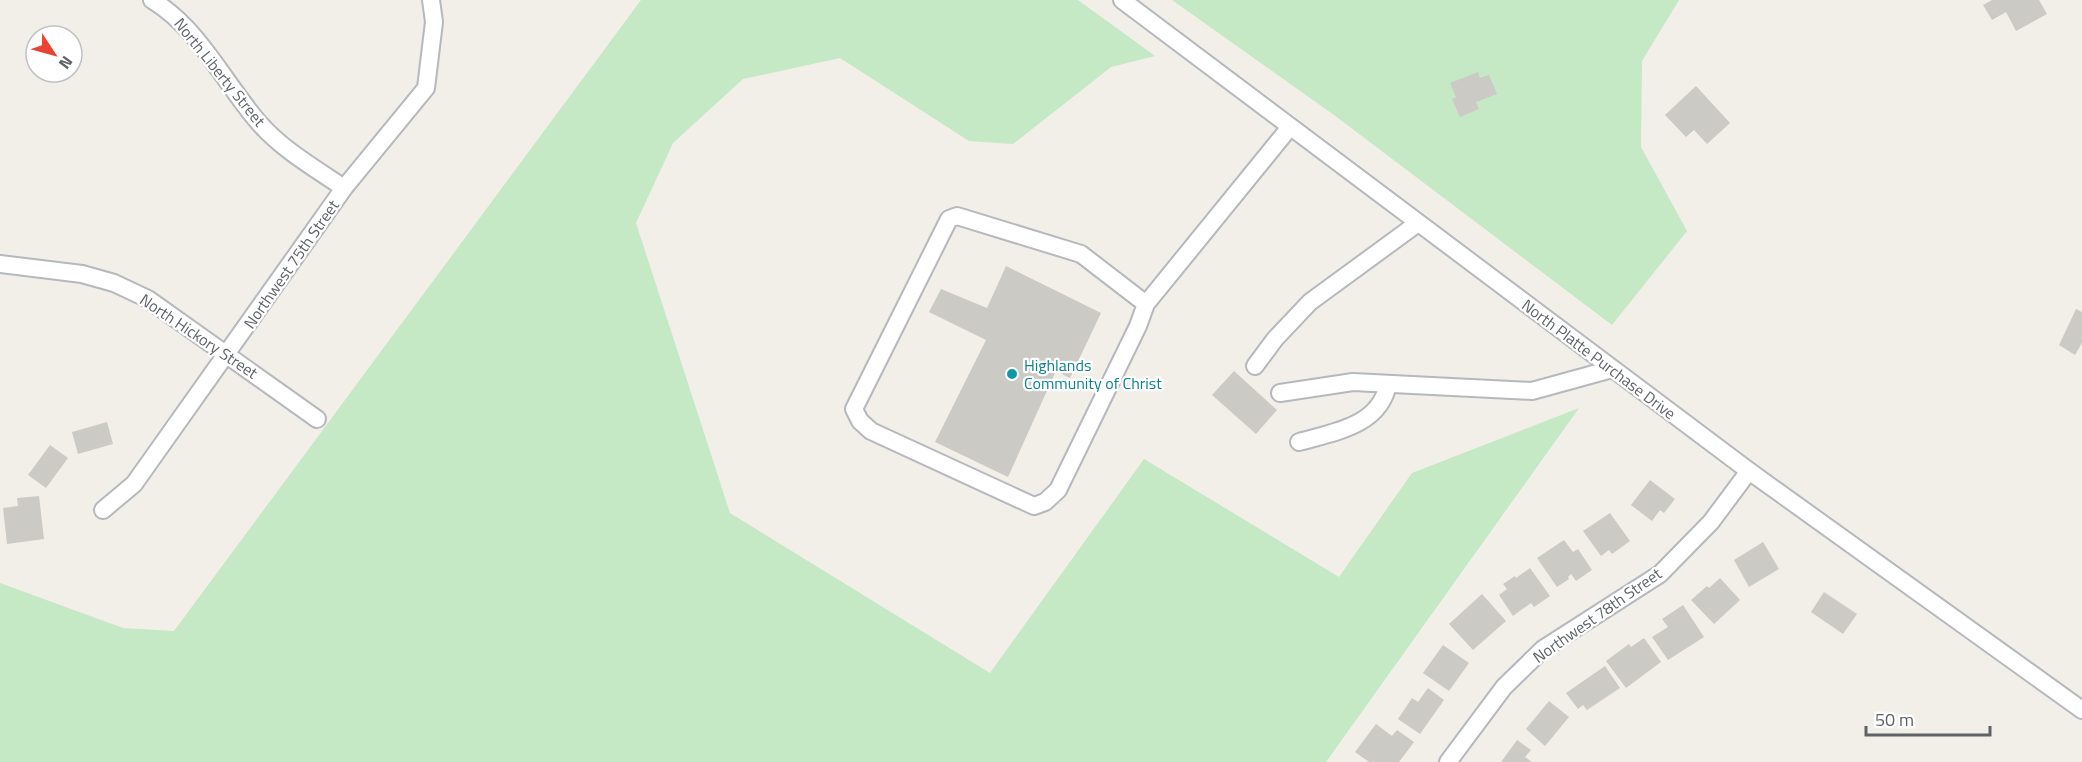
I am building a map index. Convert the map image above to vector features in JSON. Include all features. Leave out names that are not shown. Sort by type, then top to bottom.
[{"type":"street","name":"North Liberty Street","points":[[152,0],[182,22],[261,125],[289,149],[344,188]]},
{"type":"street","name":"Northwest 75th Street","points":[[103,510],[134,484],[344,188],[426,87],[434,22],[431,0]]},
{"type":"street","name":"North Platte Purchase Drive","points":[[1122,0],[1749,471],[2082,710]]},
{"type":"street","points":[[1146,304],[1081,254],[957,216],[949,219],[854,410],[860,421],[871,431],[1034,506],[1045,502],[1058,490],[1138,326],[1146,304],[1290,127]]},
{"type":"street","points":[[1255,366],[1275,339],[1310,302],[1418,223]]},
{"type":"street","name":"North Hickory Street","points":[[0,264],[82,274],[114,284],[148,299],[317,418]]},
{"type":"street","points":[[1280,393],[1353,382],[1532,391],[1612,369]]},
{"type":"street","points":[[1299,442],[1341,430],[1367,419],[1386,396],[1388,384]]},
{"type":"street","name":"Northwest 78th Street","points":[[1448,762],[1504,687],[1535,656],[1660,574],[1711,522],[1749,471]]},
{"type":"green space","points":[[641,0],[1078,0],[1155,56],[1111,67],[1013,144],[969,141],[840,58],[743,79],[673,143],[636,223],[730,513],[990,673],[1144,459],[1339,577],[1412,473],[1579,408],[1326,762],[0,762],[0,583],[123,628],[174,631]]},
{"type":"green space","points":[[1172,0],[1679,0],[1642,61],[1641,147],[1687,231],[1612,325],[1334,115]]},
{"type":"building","points":[[1992,0],[2039,0],[2047,14],[2016,31],[2006,12],[1992,20],[1983,5]]},
{"type":"building","points":[[1478,72],[1480,78],[1489,75],[1497,94],[1476,102],[1479,109],[1460,117],[1452,99],[1456,97],[1450,83]]},
{"type":"building","points":[[1696,86],[1730,123],[1707,144],[1694,130],[1686,137],[1665,115]]},
{"type":"building","name":"Highlands Community of Christ","points":[[1006,266],[1101,313],[1070,378],[1056,371],[1008,477],[935,442],[986,340],[929,312],[941,289],[987,308]]},
{"type":"building","points":[[2076,309],[2082,312],[2082,343],[2075,355],[2059,345]]},
{"type":"building","points":[[1234,371],[1277,410],[1256,434],[1212,395]]},
{"type":"building","points":[[107,422],[113,444],[78,454],[72,432]]},
{"type":"building","points":[[50,445],[68,458],[46,488],[28,475]]},
{"type":"building","points":[[1650,480],[1675,499],[1664,513],[1660,510],[1652,521],[1631,505]]},
{"type":"building","points":[[39,496],[44,539],[7,544],[3,508],[18,506],[17,498]]},
{"type":"building","points":[[1610,513],[1630,541],[1612,554],[1609,550],[1601,556],[1583,531]]},
{"type":"building","points":[[1564,540],[1573,552],[1578,549],[1592,570],[1576,581],[1571,574],[1569,579],[1557,587],[1537,558]]},
{"type":"building","points":[[1763,542],[1779,569],[1749,587],[1734,560]]},
{"type":"building","points":[[1530,568],[1550,596],[1534,607],[1531,603],[1513,616],[1499,595],[1507,589],[1503,584]]},
{"type":"building","points":[[1720,578],[1740,600],[1714,624],[1691,600]]},
{"type":"building","points":[[1824,592],[1857,614],[1843,634],[1811,612]]},
{"type":"building","points":[[1482,594],[1506,621],[1473,650],[1449,624]]},
{"type":"building","points":[[1683,605],[1704,637],[1668,660],[1652,637],[1668,627],[1662,619]]},
{"type":"building","points":[[1644,638],[1661,662],[1626,688],[1606,661],[1629,644],[1631,647]]},
{"type":"building","points":[[1443,645],[1469,663],[1449,691],[1423,673]]},
{"type":"building","points":[[1605,666],[1620,688],[1587,710],[1583,705],[1578,709],[1566,693]]},
{"type":"building","points":[[1428,688],[1444,700],[1420,734],[1398,719],[1412,698],[1418,702]]},
{"type":"building","points":[[1549,701],[1569,717],[1545,746],[1526,729]]},
{"type":"building","points":[[1376,724],[1392,736],[1397,730],[1414,742],[1399,762],[1369,762],[1355,752]]},
{"type":"building","points":[[1517,740],[1531,750],[1525,757],[1532,762],[1501,762]]},
{"type":"place","name":"Highlands Community of Christ","points":[[1012,374]]}]
